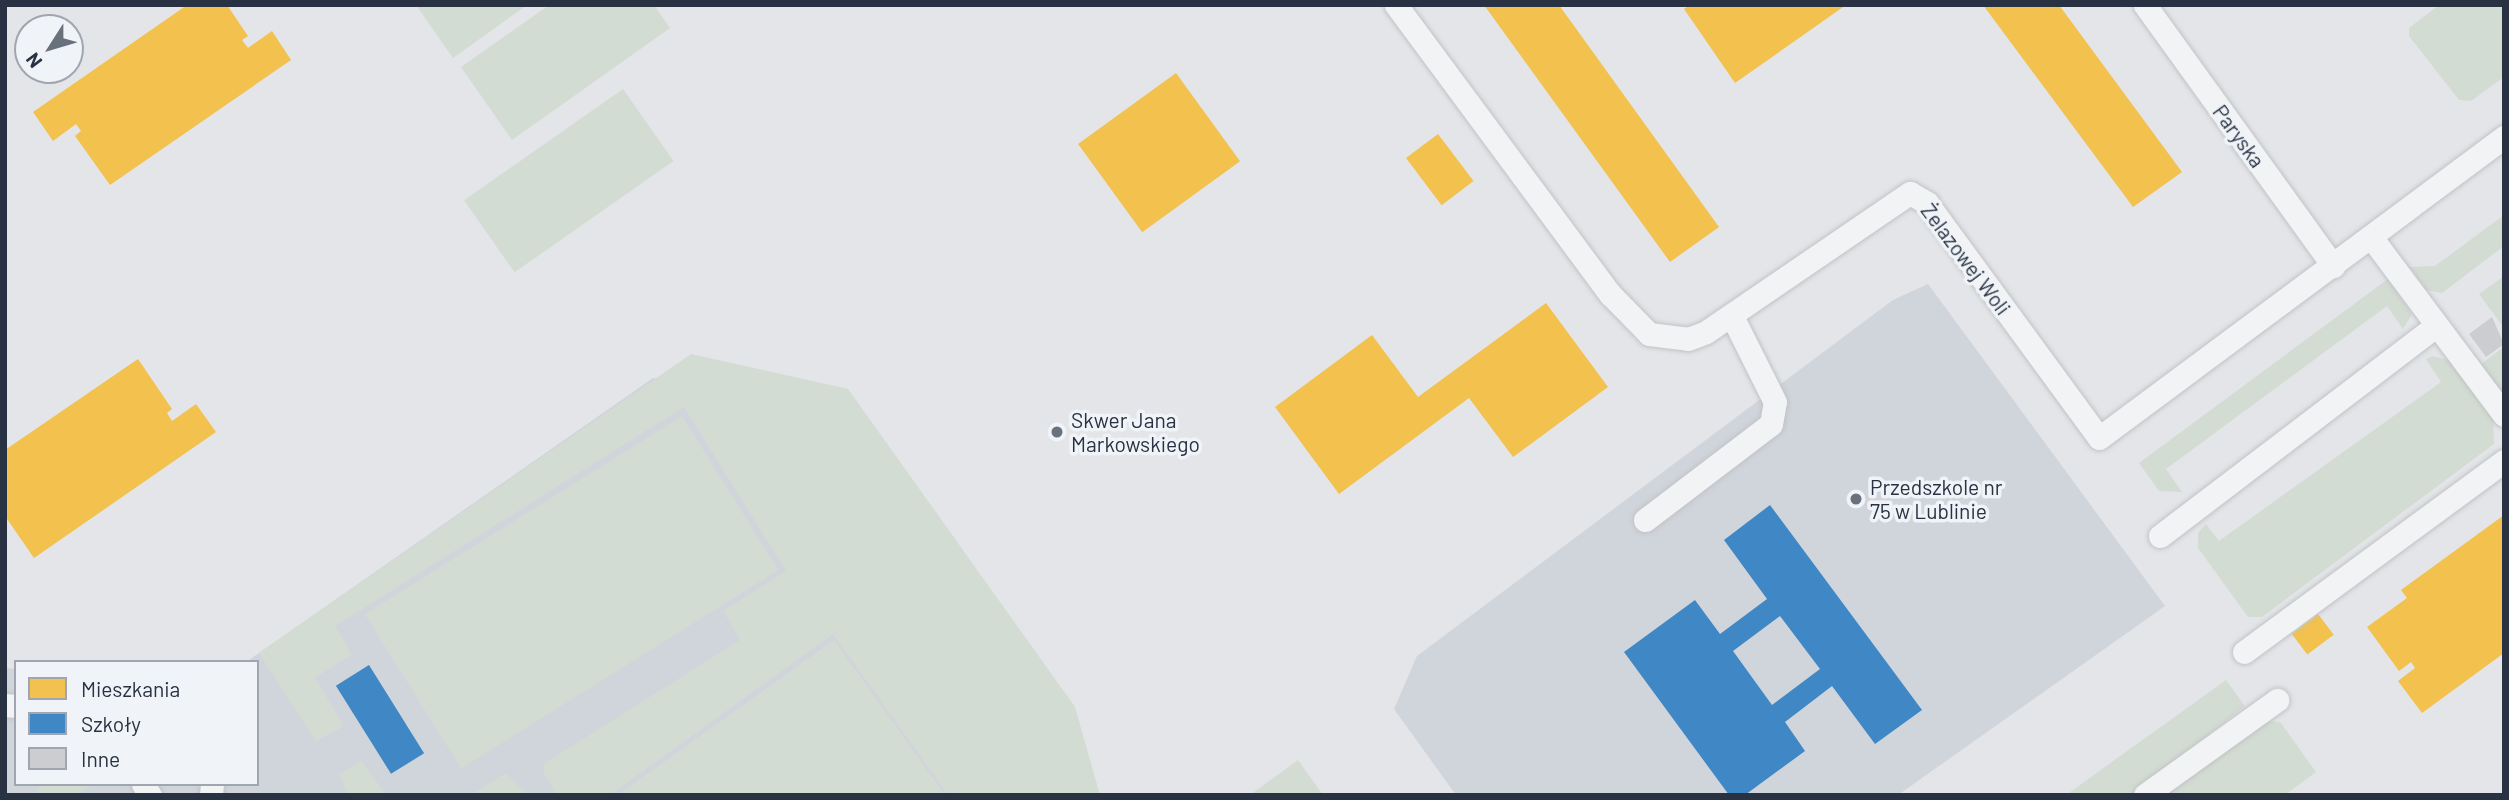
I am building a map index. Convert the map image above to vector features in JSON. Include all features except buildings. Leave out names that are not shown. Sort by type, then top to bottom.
[{"type":"lane","name":"Żelazowej Woli","points":[[1396,5],[1632,322],[1649,334],[1688,339],[1731,316],[1910,192],[1927,203],[2099,438],[2504,137]]},
{"type":"lane","name":"Paryska","points":[[2145,5],[2333,266]]},
{"type":"lane","points":[[2371,237],[2504,415]]},
{"type":"lane","points":[[1645,520],[1771,424],[1775,402],[1731,316]]},
{"type":"lane","points":[[2160,536],[2437,325]]},
{"type":"lane","points":[[2244,652],[2504,461]]},
{"type":"lane","points":[[2145,795],[2277,700]]},
{"type":"shaded area","points":[[416,5],[527,5],[453,58]]},
{"type":"shaded area","points":[[549,5],[654,5],[670,28],[512,140],[461,67]]},
{"type":"shaded area","points":[[2439,5],[2504,5],[2504,77],[2471,101],[2459,100],[2409,36],[2409,28]]},
{"type":"shaded area","points":[[623,89],[673,161],[515,272],[464,200]]},
{"type":"shaded area","points":[[2504,215],[2504,246],[2442,293],[2426,290],[2410,267],[2435,266]]},
{"type":"shaded area","points":[[2504,276],[2504,328],[2479,294]]},
{"type":"shaded area","points":[[2388,279],[2412,314],[2403,329],[2387,306],[2166,469],[2182,492],[2159,491],[2139,463]]},
{"type":"shaded area","name":"Przedszkole nr 75 w Lublinie","points":[[1928,284],[2165,606],[1898,795],[1456,795],[1394,709],[1417,656],[1893,300]]},
{"type":"shaded area","points":[[2504,347],[2504,393],[2503,394],[2481,364]]},
{"type":"shaded area","points":[[691,354],[848,389],[1075,707],[1100,795],[948,795],[833,634],[610,795],[558,795],[543,772],[545,763],[740,640],[723,611],[786,571],[684,407],[335,626],[352,654],[315,678],[344,726],[316,741],[259,653]]},
{"type":"shaded area","points":[[2433,356],[2450,361],[2493,420],[2494,444],[2262,617],[2248,617],[2198,548],[2198,533],[2206,524],[2219,541],[2441,382],[2426,359]]},
{"type":"shaded area","points":[[653,378],[688,389],[980,795],[5,795],[5,668],[14,669],[14,786],[259,786],[259,660],[249,660]]},
{"type":"shaded area","points":[[682,416],[778,570],[461,769],[365,614]]},
{"type":"shaded area","points":[[834,640],[945,795],[618,795]]},
{"type":"shaded area","points":[[2226,680],[2245,706],[2131,795],[2066,795]]},
{"type":"shaded area","points":[[2264,721],[2280,722],[2316,772],[2285,795],[2158,795]]},
{"type":"shaded area","points":[[1298,760],[1323,795],[1250,795]]},
{"type":"shaded area","points":[[361,761],[385,793],[402,795],[348,795],[339,774]]},
{"type":"shaded area","points":[[507,774],[528,795],[471,795],[502,775]]},
{"type":"shaded area","points":[[39,786],[90,786],[78,795],[37,795]]},
{"type":"place","name":"Skwer Jana Markowskiego","points":[[1057,432]]},
{"type":"place","name":"Przedszkole nr 75 w Lublinie","points":[[1856,499]]}]
